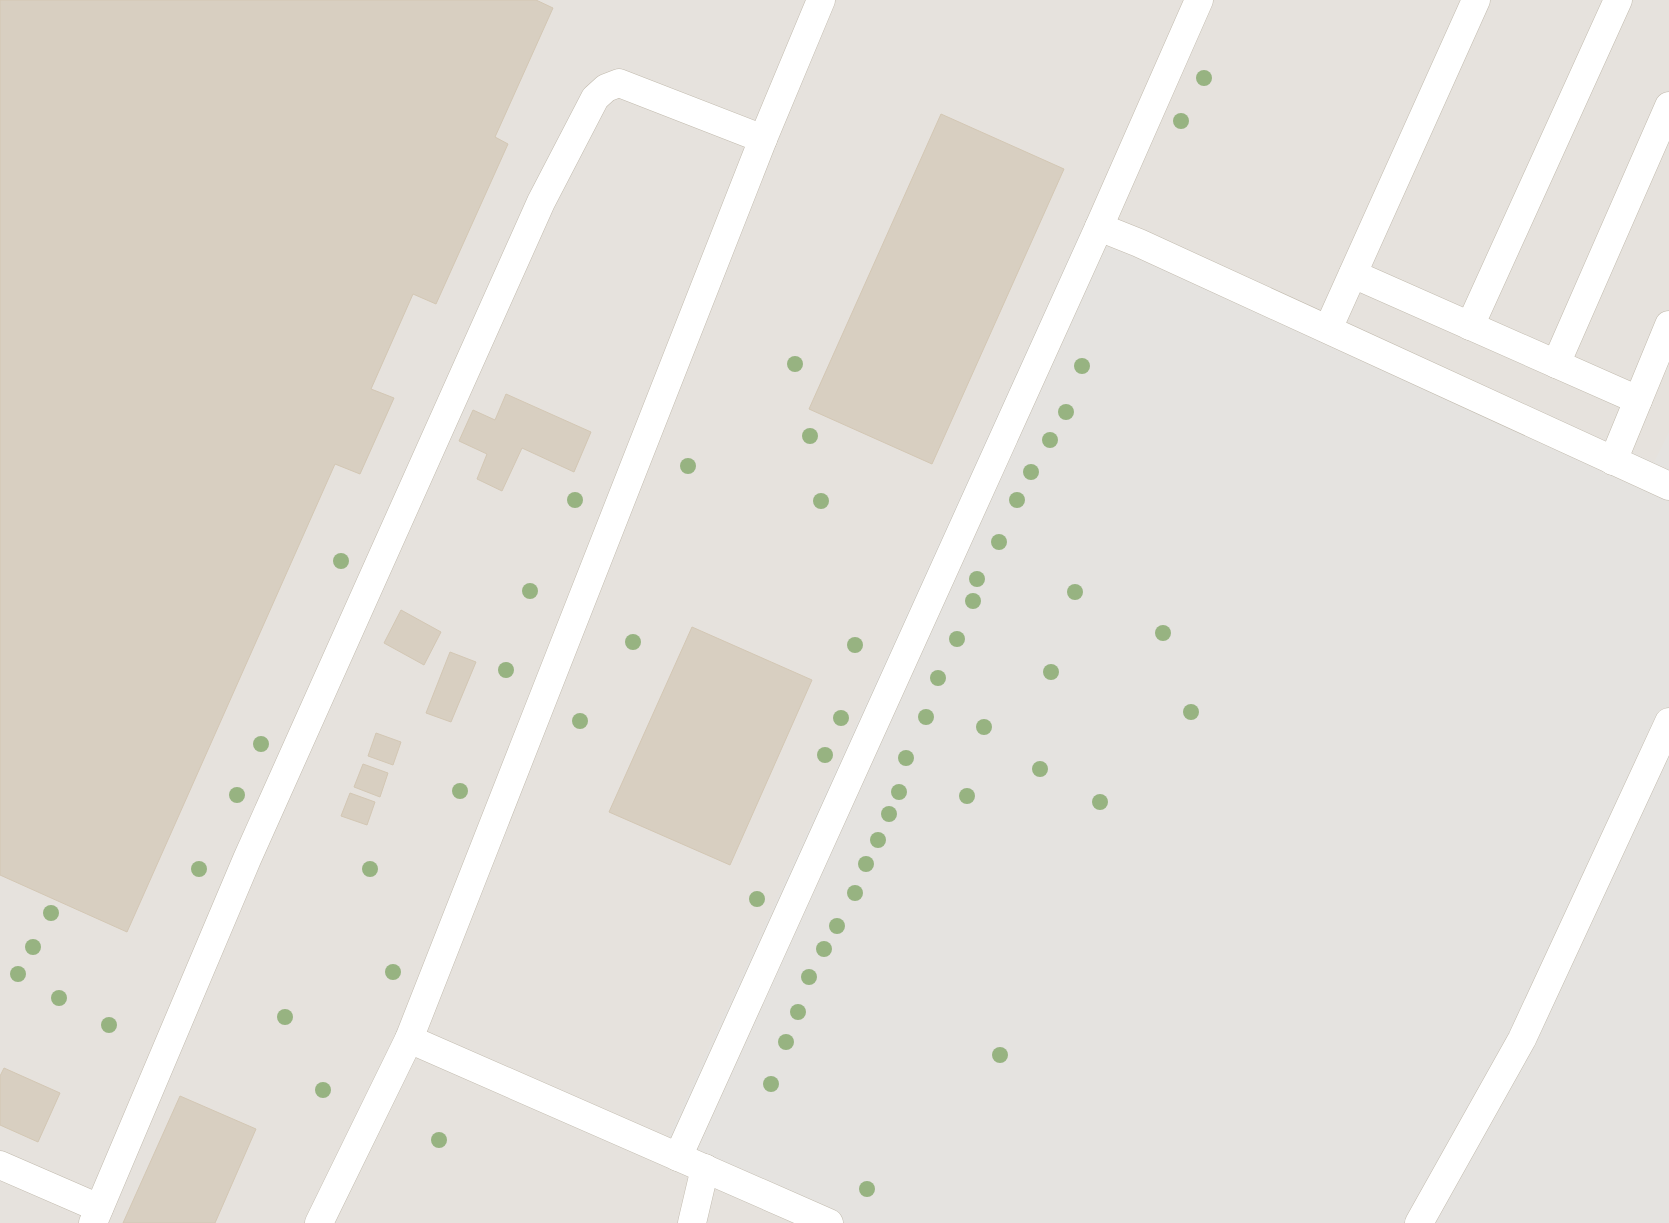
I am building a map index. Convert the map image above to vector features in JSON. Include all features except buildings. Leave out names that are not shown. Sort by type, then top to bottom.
[{"type":"lane","points":[[320,1223],[409,1039],[764,139],[821,0]]},
{"type":"lane","points":[[1328,330],[1476,0]]},
{"type":"lane","points":[[1470,326],[1618,0]]},
{"type":"lane","points":[[678,1157],[1199,5]]},
{"type":"lane","points":[[0,1165],[96,1216],[264,822],[541,202],[596,98],[606,88],[619,83],[764,139]]},
{"type":"lane","points":[[1556,364],[1669,106]]},
{"type":"lane","points":[[1099,227],[1139,243],[1669,486]]},
{"type":"lane","points":[[1353,274],[1638,400]]},
{"type":"lane","points":[[1613,461],[1669,325]]},
{"type":"lane","points":[[1419,1223],[1522,1039],[1669,722]]},
{"type":"lane","points":[[409,1039],[829,1223]]},
{"type":"lane","points":[[692,1223],[705,1168]]},
{"type":"shaded area","points":[[0,0],[1669,0],[1669,1223],[0,1223]]},
{"type":"shaded area","points":[[1088,215],[1654,462],[1669,432],[1669,1223],[794,1223],[657,1162]]}]
